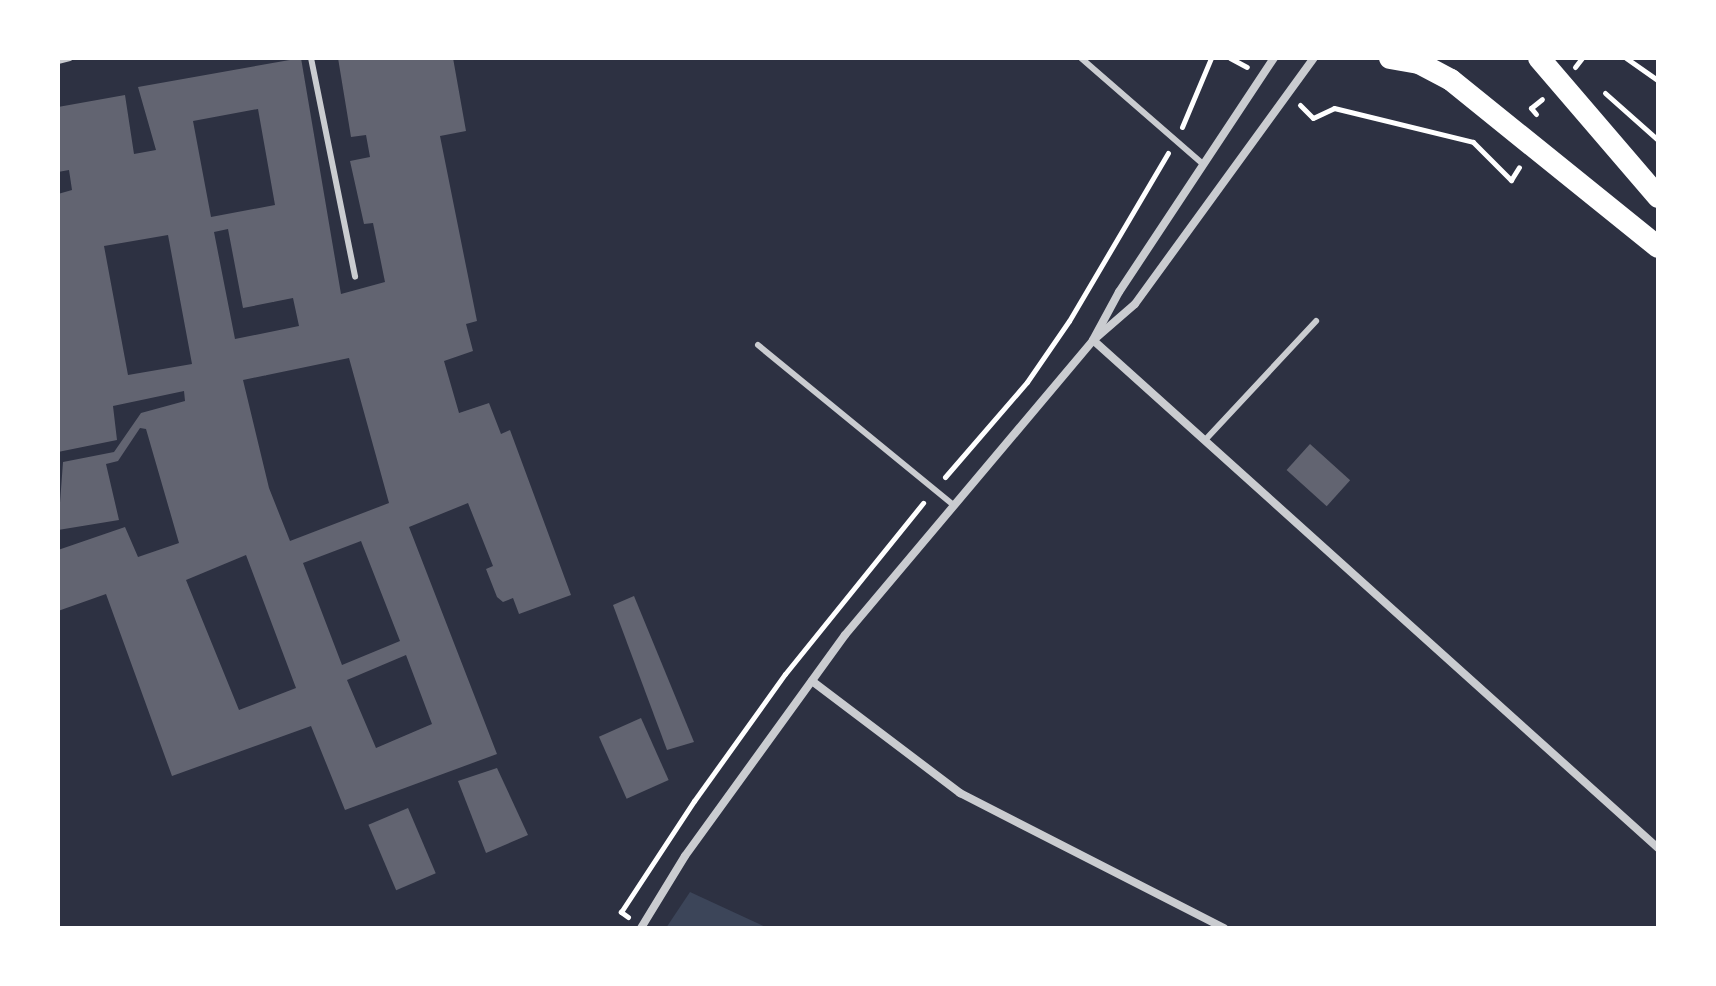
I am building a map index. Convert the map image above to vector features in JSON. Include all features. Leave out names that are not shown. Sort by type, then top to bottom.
[{"type":"highway","points":[[1390,58],[1419,63],[1451,80],[1658,247]]},
{"type":"highway","points":[[1539,58],[1658,197]]},
{"type":"street","points":[[1093,340],[1202,163],[1274,58]]},
{"type":"street","points":[[642,927],[685,856],[812,681],[952,504],[1093,340],[1135,304],[1314,58]]},
{"type":"street","points":[[1093,340],[1207,438],[1658,848]]},
{"type":"street","points":[[812,681],[960,793],[1224,928]]},
{"type":"lane","points":[[58,61],[70,58]]},
{"type":"lane","points":[[311,58],[355,277]]},
{"type":"lane","points":[[1081,58],[1177,138],[1202,163]]},
{"type":"lane","points":[[1207,438],[1316,321]]},
{"type":"lane","points":[[758,345],[952,504]]},
{"type":"path","points":[[642,927],[621,912],[694,801],[785,674],[934,489],[1027,382],[1177,138],[1211,58]]},
{"type":"path","points":[[1626,58],[1658,80]]},
{"type":"path","points":[[1576,67],[1588,77]]},
{"type":"path","points":[[1600,88],[1658,140]]},
{"type":"path","points":[[1313,118],[1334,108],[1473,142],[1511,180]]},
{"type":"shaded area","points":[[690,892],[768,928],[666,928]]},
{"type":"building","points":[[301,58],[341,294],[385,282],[373,223],[364,224],[350,161],[370,157],[366,135],[351,137],[338,58],[453,58],[466,131],[440,136],[477,321],[466,324],[473,351],[444,361],[459,413],[489,403],[501,434],[510,430],[571,595],[519,614],[513,598],[503,602],[497,597],[486,569],[493,566],[468,503],[409,527],[497,754],[345,810],[311,726],[172,776],[106,594],[58,611],[58,550],[125,527],[138,557],[179,543],[146,429],[140,428],[118,461],[106,464],[119,520],[58,530],[63,462],[114,452],[141,413],[185,401],[184,391],[113,406],[117,440],[58,452],[58,194],[72,190],[69,170],[58,172],[58,107],[125,95],[134,154],[156,150],[138,87]],"holes":[[[258,109],[275,205],[211,217],[193,121]],[[228,229],[243,308],[293,298],[299,326],[235,339],[214,232]],[[168,235],[192,364],[128,375],[104,246]],[[349,358],[389,503],[290,541],[269,488],[243,380]],[[361,541],[400,641],[342,665],[303,563]],[[246,555],[296,688],[239,710],[186,580]],[[406,655],[432,724],[376,748],[347,680]]]},
{"type":"building","points":[[1310,444],[1350,480],[1327,506],[1287,470]]},
{"type":"building","points":[[634,596],[694,742],[667,750],[613,605]]},
{"type":"building","points":[[641,718],[669,780],[627,799],[599,737]]},
{"type":"building","points":[[497,768],[528,835],[486,853],[458,781]]},
{"type":"building","points":[[408,808],[436,873],[396,890],[368,825]]}]
